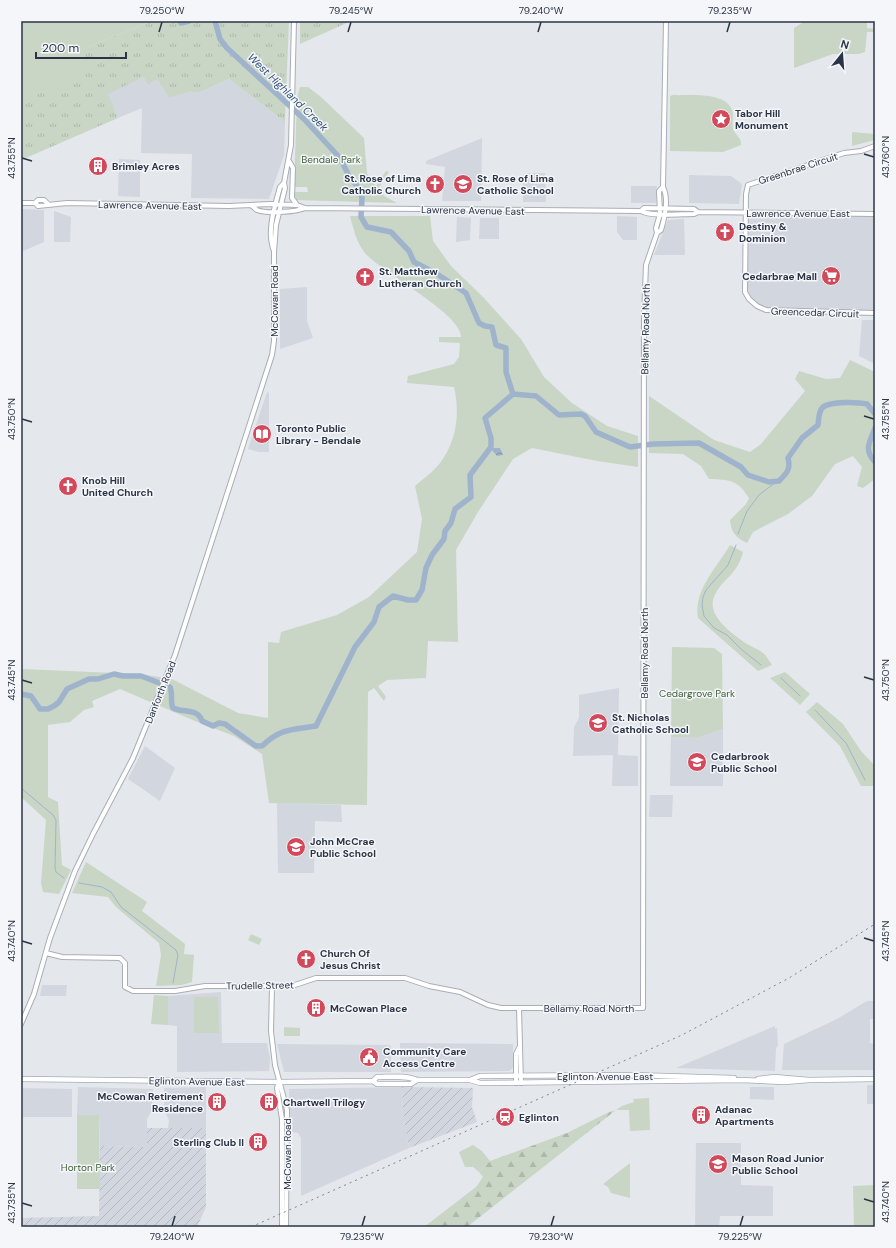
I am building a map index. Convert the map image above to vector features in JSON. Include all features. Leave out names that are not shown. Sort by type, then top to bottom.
[{"type":"main road","name":"Eglinton Avenue East","points":[[470,1080],[480,1076],[639,1075],[731,1077],[741,1080]]},
{"type":"main road","name":"Eglinton Avenue East","points":[[21,1079],[279,1082],[373,1081],[377,1084],[410,1084],[417,1080],[470,1080],[480,1083],[519,1083],[741,1080],[785,1082],[875,1079]]},
{"type":"street","name":"McCowan Road","points":[[276,211],[281,204],[289,160],[294,88],[294,21]]},
{"type":"street","name":"Bellamy Road North","points":[[657,233],[661,230],[665,214],[665,191],[663,187],[666,21]]},
{"type":"street","name":"Greenbrae Circuit","points":[[745,213],[746,189],[753,183],[783,175],[844,153],[861,152],[875,146]]},
{"type":"street","points":[[289,160],[293,168],[292,198],[297,205]]},
{"type":"street","name":"McCowan Road","points":[[273,350],[275,204],[280,187],[284,183]]},
{"type":"street","name":"Bellamy Road North","points":[[519,1008],[643,1008],[646,264],[657,233],[656,228],[660,214],[659,191],[663,187]]},
{"type":"street","name":"Lawrence Avenue East","points":[[21,203],[35,203],[38,200],[44,200],[48,204],[252,206],[258,204],[281,204],[297,205],[305,208],[641,211],[645,214],[694,214],[698,212],[875,214]]},
{"type":"street","name":"Lawrence Avenue East","points":[[252,206],[257,210],[276,211],[298,211],[305,208]]},
{"type":"street","name":"Lawrence Avenue East","points":[[641,211],[644,208],[665,208],[694,209],[698,212]]},
{"type":"street","name":"Greencedar Circuit","points":[[745,213],[745,292],[749,299],[757,306],[766,310],[782,312],[875,313]]},
{"type":"street","name":"Danforth Road","points":[[21,1024],[34,994],[46,953],[75,871],[133,758],[175,655],[195,590],[232,483],[273,350]]},
{"type":"street","name":"Trudelle Street","points":[[46,953],[62,957],[123,959],[125,963],[125,988],[130,991],[175,991],[205,986],[294,986],[316,978],[405,978],[429,986],[460,992],[494,1007],[519,1008]]},
{"type":"street","name":"McCowan Road","points":[[272,986],[271,1031],[275,1065],[287,1110],[286,1227]]},
{"type":"street","points":[[519,1008],[519,1048],[521,1053],[519,1083]]},
{"type":"street","name":"McCowan Road","points":[[279,1082],[277,1088],[282,1119],[282,1227]]},
{"type":"shaded area","points":[[144,77],[157,79],[169,98],[192,90],[198,93],[229,79],[285,122],[284,155],[269,199],[191,198],[192,154],[141,153],[142,108],[118,118],[107,94]]},
{"type":"shaded area","name":"St. Rose of Lima Catholic School","points":[[482,138],[481,201],[442,201],[445,167],[426,164],[426,161]]},
{"type":"shaded area","points":[[119,159],[140,160],[140,197],[118,196]]},
{"type":"shaded area","points":[[527,173],[545,173],[546,202],[523,202],[523,184]]},
{"type":"shaded area","points":[[689,175],[731,176],[742,184],[739,204],[689,203]]},
{"type":"shaded area","points":[[631,186],[657,186],[656,203],[631,203]]},
{"type":"shaded area","points":[[21,209],[44,210],[44,242],[21,252]]},
{"type":"shaded area","points":[[54,211],[71,217],[70,242],[54,242]]},
{"type":"shaded area","points":[[745,213],[875,214],[875,313],[782,312],[757,306],[745,292]]},
{"type":"shaded area","points":[[617,216],[637,217],[637,240],[623,240],[617,232]]},
{"type":"shaded area","points":[[457,217],[471,218],[470,240],[456,242]]},
{"type":"shaded area","points":[[480,218],[499,218],[499,239],[479,239]]},
{"type":"shaded area","points":[[684,219],[685,255],[654,255],[668,220]]},
{"type":"shaded area","points":[[307,287],[307,321],[313,338],[280,349],[280,289]]},
{"type":"shaded area","points":[[862,320],[875,320],[875,364],[859,356]]},
{"type":"shaded area","points":[[267,392],[269,393],[269,452],[259,452],[248,449]]},
{"type":"shaded area","name":"St. Nicholas Catholic School","points":[[619,688],[618,755],[638,756],[638,786],[612,786],[613,755],[573,756],[574,727],[579,718],[579,695]]},
{"type":"shaded area","name":"Cedarbrook Public School","points":[[723,729],[723,786],[670,786],[671,737],[697,738]]},
{"type":"shaded area","points":[[145,746],[175,768],[160,801],[128,779]]},
{"type":"shaded area","points":[[650,795],[673,795],[672,817],[649,817]]},
{"type":"shaded area","name":"John McCrae Public School","points":[[277,803],[341,805],[342,822],[315,821],[314,873],[278,873]]},
{"type":"shaded area","points":[[42,985],[67,985],[66,996],[40,996]]},
{"type":"shaded area","points":[[221,992],[222,1043],[267,1043],[270,1058],[269,1071],[177,1072],[177,1026],[168,1025],[168,996]]},
{"type":"shaded area","points":[[867,1001],[875,1001],[875,1019],[870,1019],[870,1043],[875,1044],[875,1070],[782,1070],[784,1044],[837,1019]]},
{"type":"shaded area","points":[[775,1026],[775,1029],[777,1028],[778,1046],[776,1048],[775,1071],[676,1068]]},
{"type":"shaded area","points":[[400,1043],[513,1044],[513,1068],[509,1071],[401,1072]]},
{"type":"shaded area","points":[[277,1044],[387,1045],[391,1046],[391,1072],[284,1072]]},
{"type":"shaded area","points":[[867,1085],[875,1085],[875,1104],[867,1104]]},
{"type":"shaded area","points":[[78,1087],[153,1089],[152,1110],[147,1119],[147,1147],[100,1146],[99,1115],[77,1115]]},
{"type":"shaded area","points":[[206,1087],[206,1128],[168,1128],[169,1120],[164,1110],[164,1088]]},
{"type":"shaded area","points":[[402,1087],[403,1114],[409,1148],[301,1196],[301,1138],[298,1133],[290,1132],[289,1089]]},
{"type":"shaded area","points":[[402,1087],[473,1088],[472,1107],[477,1122],[409,1148],[403,1114]]},
{"type":"shaded area","points":[[750,1087],[774,1087],[774,1100],[750,1099]]},
{"type":"shaded area","points":[[23,1088],[72,1089],[72,1117],[23,1117]]},
{"type":"shaded area","points":[[147,1128],[206,1128],[206,1207],[197,1227],[21,1227],[21,1218],[99,1216],[100,1146],[147,1147]]},
{"type":"shaded area","name":"Mason Road Junior Public School","points":[[696,1143],[741,1143],[741,1185],[773,1186],[773,1216],[720,1216],[719,1227],[695,1227]]},
{"type":"green space","points":[[21,21],[152,21],[78,51],[89,61],[89,67],[78,75],[70,86],[63,86],[55,93],[29,94],[21,104]]},
{"type":"green space","points":[[152,21],[289,21],[285,122],[229,79],[198,93],[191,91],[169,98],[157,79],[148,84],[144,77],[108,94],[118,118],[21,160],[21,74]]},
{"type":"green space","points":[[300,21],[351,21],[300,44]]},
{"type":"green space","points":[[805,21],[867,21],[867,28],[875,29],[875,32],[867,32],[865,52],[859,54],[833,54],[794,68],[794,28]]},
{"type":"green space","name":"Bendale Park","points":[[300,87],[308,87],[321,97],[364,138],[367,173],[376,186],[386,171],[389,172],[378,189],[384,196],[397,203],[296,200],[294,192],[308,192],[307,187],[294,187],[297,98]]},
{"type":"green space","points":[[670,96],[714,97],[728,104],[733,112],[733,129],[740,140],[741,145],[723,152],[670,151]]},
{"type":"green space","points":[[852,132],[875,134],[875,140],[852,146]]},
{"type":"green space","points":[[350,216],[430,216],[433,241],[451,266],[483,297],[521,339],[544,377],[572,403],[607,426],[638,436],[638,467],[597,461],[532,448],[513,459],[478,512],[456,550],[458,642],[428,641],[426,678],[387,680],[378,686],[386,697],[384,701],[374,688],[368,692],[367,805],[269,803],[262,754],[234,736],[120,689],[92,701],[94,707],[84,710],[70,722],[48,725],[48,797],[58,802],[62,865],[71,870],[59,894],[43,892],[41,883],[46,820],[21,797],[21,669],[140,674],[172,679],[238,713],[268,718],[268,642],[279,643],[281,632],[337,615],[369,597],[417,552],[422,519],[415,486],[440,463],[446,454],[456,426],[457,407],[454,387],[407,383],[408,376],[454,364],[459,357],[460,343],[439,342],[439,337],[461,337],[458,328],[449,317],[365,253],[357,240]]},
{"type":"green space","points":[[850,360],[875,372],[875,479],[863,488],[857,486],[862,467],[853,456],[835,464],[812,496],[788,514],[753,532],[747,543],[735,534],[730,520],[746,504],[749,498],[741,487],[728,480],[709,479],[701,466],[683,454],[649,453],[649,396],[714,440],[750,452],[761,444],[805,391],[795,379],[799,371],[826,379],[840,378]]},
{"type":"green space","points":[[730,545],[743,552],[737,566],[721,585],[714,597],[714,611],[717,618],[735,636],[767,657],[772,665],[758,671],[698,618],[697,608],[702,589]]},
{"type":"green space","name":"Cedargrove Park","points":[[672,647],[714,648],[722,654],[723,729],[697,738],[671,737]]},
{"type":"green space","points":[[785,672],[810,694],[800,705],[770,678]]},
{"type":"green space","points":[[817,702],[843,724],[861,751],[875,766],[875,786],[861,786],[840,746],[806,712]]},
{"type":"green space","points":[[86,862],[147,902],[142,911],[185,944],[184,954],[194,955],[192,982],[182,985],[156,986],[161,955],[159,943],[116,907],[108,897],[72,893]]},
{"type":"green space","points":[[251,934],[262,939],[259,945],[248,940]]},
{"type":"green space","points":[[154,995],[168,996],[168,1025],[151,1024]]},
{"type":"green space","points":[[194,997],[218,997],[219,1033],[194,1033]]},
{"type":"green space","points":[[284,1027],[300,1028],[300,1036],[284,1036]]},
{"type":"green space","points":[[649,1098],[650,1130],[630,1131],[629,1110],[616,1110],[622,1106],[634,1102],[633,1099]]},
{"type":"green space","points":[[616,1110],[467,1227],[424,1227],[476,1187],[483,1177],[479,1172],[490,1161],[567,1133]]},
{"type":"green space","name":"Horton Park","points":[[77,1115],[99,1115],[100,1189],[77,1189]]},
{"type":"green space","points":[[473,1145],[482,1151],[490,1161],[479,1172],[473,1167],[465,1167],[459,1152]]},
{"type":"green space","points":[[630,1163],[630,1198],[611,1193],[608,1187],[603,1184]]},
{"type":"green space","points":[[875,1185],[875,1227],[854,1227],[853,1186]]},
{"type":"water","points":[[500,448],[503,455],[497,456],[491,449]]},
{"type":"waterway","name":"West Highland Creek","points":[[180,21],[181,23],[189,21]]},
{"type":"waterway","name":"West Highland Creek","points":[[215,21],[220,39],[227,48],[304,119],[340,158],[349,176],[358,187],[362,198],[361,217],[367,227],[391,232],[409,251],[414,262],[437,274],[466,293],[479,323],[492,327],[496,345],[506,348],[506,372],[513,394]]},
{"type":"waterway","name":"West Highland Creek","points":[[513,394],[536,396],[559,415],[581,414],[585,416],[596,432],[630,447],[653,444],[699,443],[741,467],[748,475],[769,482],[779,481],[786,473],[789,468],[788,458],[802,438],[818,425],[819,413],[823,407],[838,403],[863,403],[867,404],[875,414]]},
{"type":"waterway","points":[[21,694],[31,696],[40,709],[48,709],[59,702],[67,689],[89,679],[98,679],[114,674],[123,676],[141,676],[170,687],[173,708],[194,712],[202,721],[213,726],[219,723],[225,724],[256,746],[262,746],[281,733],[293,729],[316,726],[355,647],[374,622],[379,607],[393,596],[408,600],[416,600],[422,590],[426,568],[432,555],[444,539],[445,531],[451,523],[455,509],[471,497],[470,475],[491,447],[491,438],[485,418],[513,394]]},
{"type":"waterway","name":"West Highland Creek","points":[[875,428],[868,449],[875,462]]},
{"type":"waterway","points":[[738,534],[747,511],[759,495],[776,482]]},
{"type":"waterway","points":[[736,545],[728,565],[706,590],[702,605],[704,616],[714,628],[727,635],[742,650],[761,665]]},
{"type":"waterway","points":[[781,678],[800,696]]},
{"type":"waterway","points":[[815,710],[846,743],[865,780]]},
{"type":"waterway","points":[[21,788],[53,815],[56,820],[55,868],[56,872],[64,878]]},
{"type":"waterway","points":[[79,883],[102,887],[111,892],[121,907],[176,950],[178,955],[173,983]]},
{"type":"railway","points":[[251,1227],[682,1035],[789,978],[875,924]]},
{"type":"place","name":"Tabor Hill Monument","points":[[721,119]]},
{"type":"place","name":"Brimley Acres","points":[[98,166]]},
{"type":"place","name":"St. Rose of Lima Catholic Church","points":[[435,184]]},
{"type":"place","name":"St. Rose of Lima Catholic School","points":[[463,184]]},
{"type":"place","name":"Destiny & Dominion","points":[[725,232]]},
{"type":"place","name":"Cedarbrae Mall","points":[[831,276]]},
{"type":"place","name":"St. Matthew Lutheran Church","points":[[365,277]]},
{"type":"place","name":"Toronto Public Library - Bendale","points":[[262,434]]},
{"type":"place","name":"Knob Hill United Church","points":[[68,486]]},
{"type":"place","name":"St. Nicholas Catholic School","points":[[598,723]]},
{"type":"place","name":"Cedarbrook Public School","points":[[697,762]]},
{"type":"place","name":"John McCrae Public School","points":[[296,847]]},
{"type":"place","name":"Church Of Jesus Christ","points":[[306,959]]},
{"type":"place","name":"McCowan Place","points":[[316,1008]]},
{"type":"place","name":"Community Care Access Centre","points":[[369,1057]]},
{"type":"place","name":"McCowan Retirement Residence","points":[[217,1102]]},
{"type":"place","name":"Chartwell Trilogy","points":[[269,1102]]},
{"type":"place","name":"Adanac Apartments","points":[[701,1115]]},
{"type":"place","name":"Eglinton","points":[[505,1117]]},
{"type":"place","name":"Sterling Club II","points":[[258,1142]]},
{"type":"place","name":"Mason Road Junior Public School","points":[[718,1164]]}]
